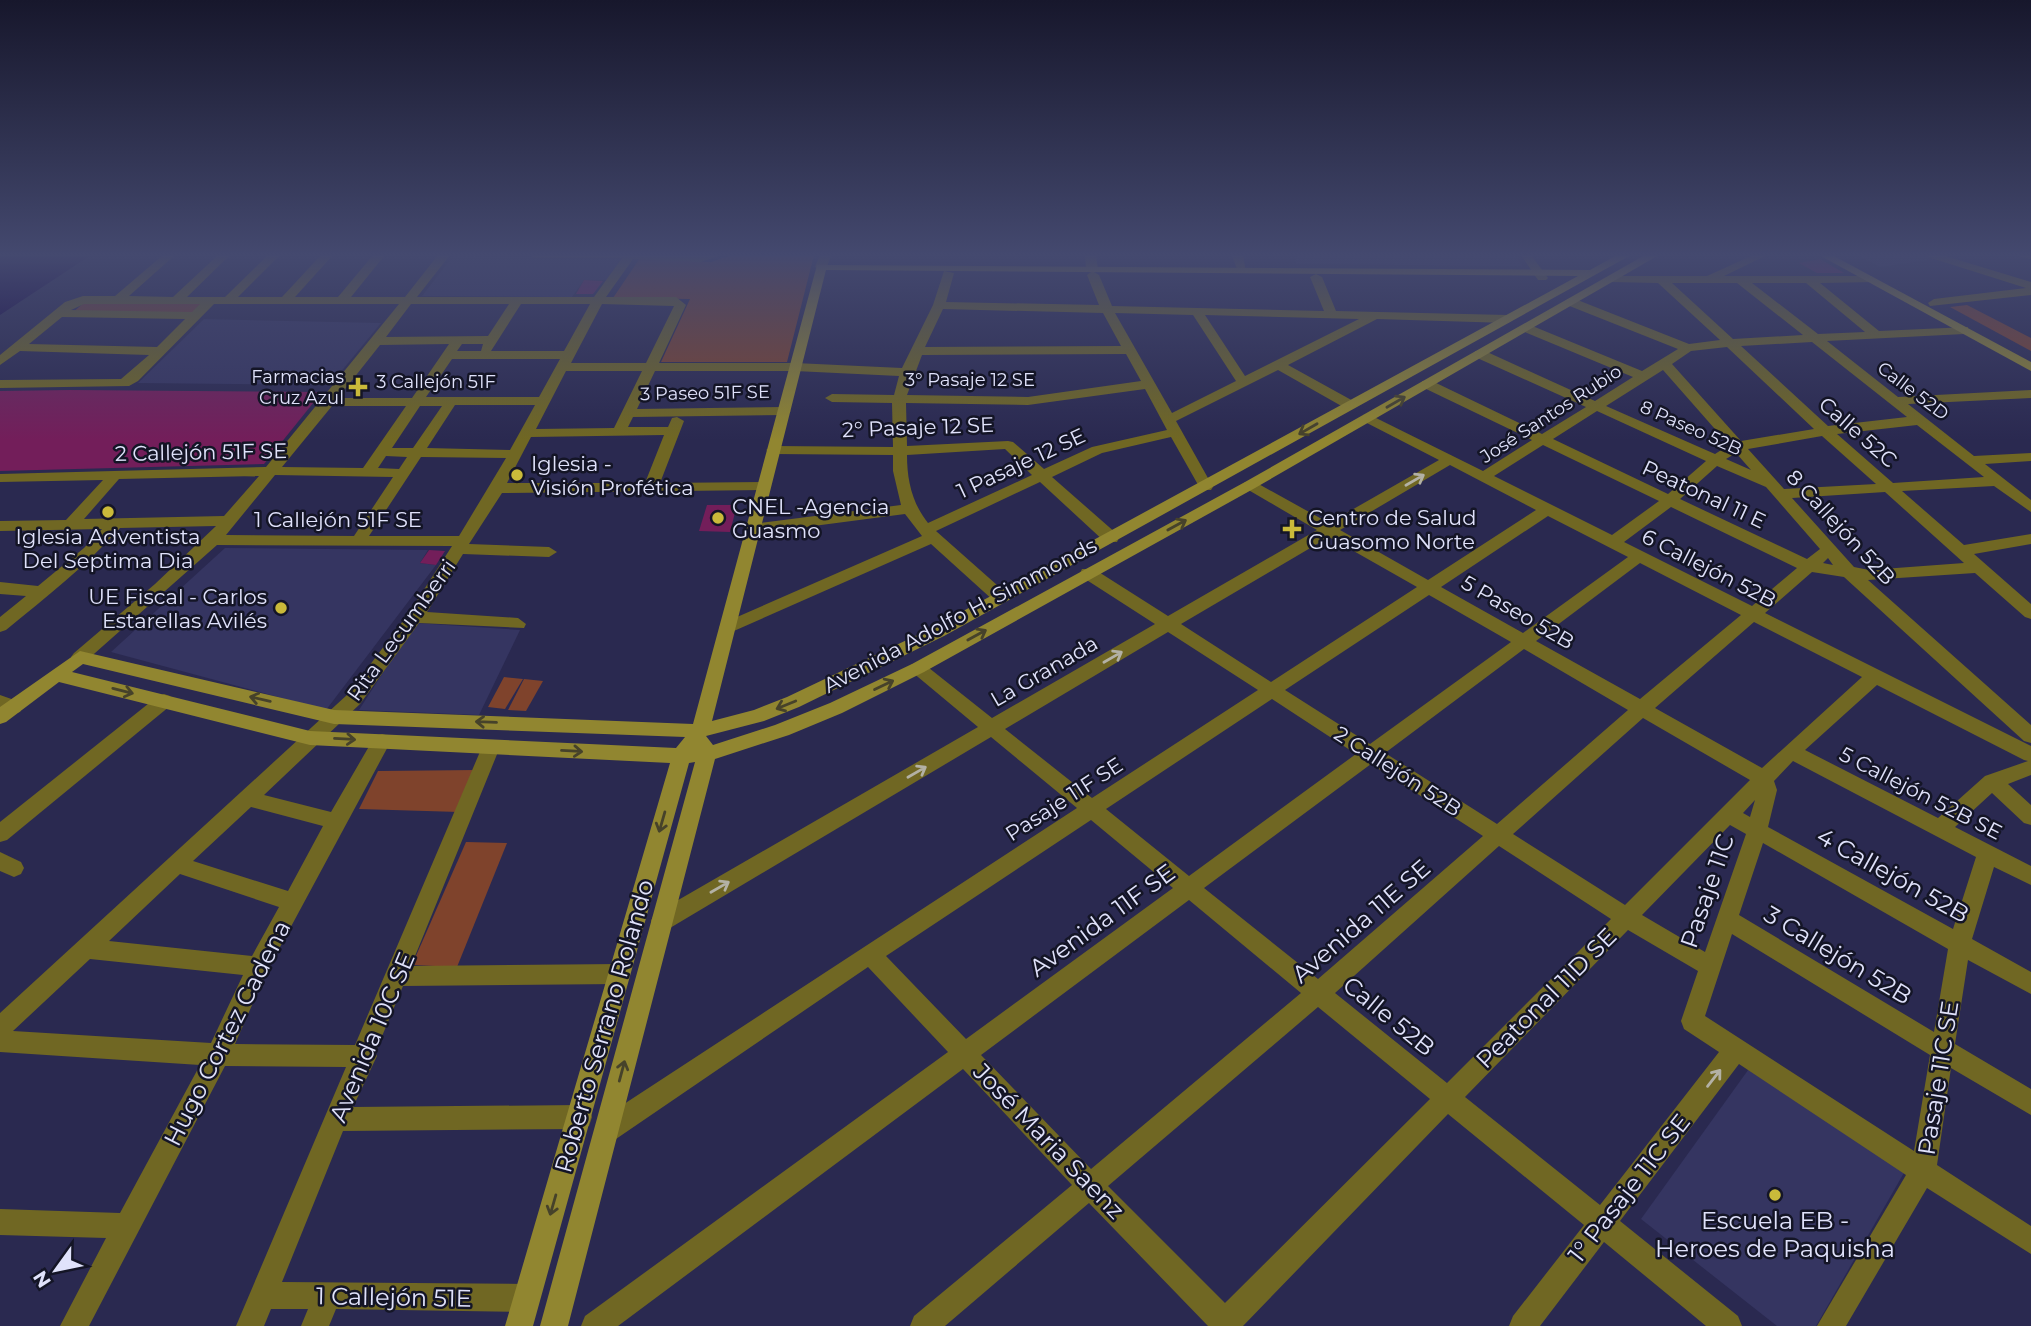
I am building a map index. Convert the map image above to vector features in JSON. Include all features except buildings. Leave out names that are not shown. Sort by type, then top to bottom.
[{"type":"main road","name":"Roberto Serrano Rolando","points":[[519,1326],[681,756],[700,731],[808,317]]},
{"type":"main road","name":"Avenida Adolfo H. Simmonds","points":[[57,675],[310,738],[681,756],[707,754],[782,730],[836,708],[918,668],[1250,485],[1545,317]]},
{"type":"main road","points":[[1940,317],[2031,367]]},
{"type":"main road","points":[[1960,317],[2031,355]]},
{"type":"main road","name":"Avenida Adolfo H. Simmonds","points":[[80,657],[334,716],[700,731],[758,716],[830,686],[1206,487],[1508,318]]},
{"type":"main road","points":[[5,709],[80,657]]},
{"type":"main road","points":[[700,731],[707,754]]},
{"type":"main road","name":"Roberto Serrano Rolando","points":[[554,1326],[707,754]]},
{"type":"street","points":[[0,361],[54,317]]},
{"type":"street","points":[[0,384],[120,384],[133,378],[194,317]]},
{"type":"street","points":[[80,657],[213,540],[396,317]]},
{"type":"street","points":[[482,355],[506,317]]},
{"type":"street","name":"Rita Lecumberri","points":[[0,1028],[354,699],[415,617],[497,488],[589,317]]},
{"type":"street","points":[[619,432],[674,317]]},
{"type":"street","points":[[933,317],[907,372],[899,399],[900,471],[909,509],[930,533],[1000,597]]},
{"type":"street","points":[[1111,317],[1206,487]]},
{"type":"street","points":[[1200,317],[1243,383]]},
{"type":"street","name":"1 Pasaje 12 SE","points":[[727,628],[930,533],[1041,475],[1097,450],[1173,425],[1243,383],[1373,317]]},
{"type":"street","points":[[1459,317],[1508,318]]},
{"type":"street","points":[[1609,317],[1688,348]]},
{"type":"street","name":"Calle 52C","points":[[1700,317],[2031,613]]},
{"type":"street","name":"Calle 52D","points":[[1786,317],[2031,507]]},
{"type":"street","points":[[1855,317],[1878,335]]},
{"type":"street","points":[[1526,328],[1643,376]]},
{"type":"street","name":"José Santos Rubio","points":[[1483,477],[1688,348],[1727,343],[1964,330]]},
{"type":"street","points":[[368,472],[458,340]]},
{"type":"street","points":[[377,341],[491,340]]},
{"type":"street","points":[[18,347],[159,351]]},
{"type":"street","points":[[918,351],[1130,350]]},
{"type":"street","name":"8 Paseo 52B","points":[[1480,354],[1775,489]]},
{"type":"street","points":[[448,355],[648,367],[795,367],[907,372]]},
{"type":"street","name":"8 Callejón 52B","points":[[1664,363],[1849,572],[2031,736]]},
{"type":"street","points":[[1279,365],[1350,405]]},
{"type":"street","name":"3° Pasaje 12 SE","points":[[832,398],[1028,401],[1150,384]]},
{"type":"street","name":"Peatonal 11 E","points":[[1427,384],[1807,566],[1869,575],[1979,567]]},
{"type":"street","points":[[1896,401],[2031,394]]},
{"type":"street","name":"3 Callejón 51F","points":[[328,402],[544,401]]},
{"type":"street","points":[[358,541],[451,402]]},
{"type":"street","name":"3 Paseo 51F SE","points":[[628,413],[783,411]]},
{"type":"street","points":[[651,486],[680,413]]},
{"type":"street","name":"6 Callejón 52B","points":[[1368,418],[2031,755]]},
{"type":"street","points":[[1613,542],[1670,500],[1715,460],[1738,446],[1825,431],[1920,420]]},
{"type":"street","name":"3 Paseo 51F SE","points":[[527,433],[673,431]]},
{"type":"street","name":"2° Pasaje 12 SE","points":[[773,450],[901,451],[1008,445],[1111,538]]},
{"type":"street","points":[[381,453],[515,454]]},
{"type":"street","points":[[1972,460],[2031,457]]},
{"type":"street","name":"La Granada","points":[[662,921],[1450,459]]},
{"type":"street","name":"2 Callejón 51F SE","points":[[0,478],[271,471],[404,473]]},
{"type":"street","points":[[71,524],[115,475]]},
{"type":"street","points":[[1775,489],[1998,481]]},
{"type":"street","name":"5 Paseo 52B","points":[[1250,485],[1763,778]]},
{"type":"street","points":[[497,488],[764,487]]},
{"type":"street","points":[[753,529],[909,509]]},
{"type":"street","name":"Pasaje 11F SE","points":[[607,1130],[1548,509]]},
{"type":"street","name":"1 Callejón 51F SE","points":[[0,526],[229,521]]},
{"type":"street","points":[[0,626],[90,552],[117,522]]},
{"type":"street","name":"1 Callejón 51F SE","points":[[213,540],[358,541],[549,552]]},
{"type":"street","points":[[1962,551],[2031,540]]},
{"type":"street","name":"Avenida 11E SE","points":[[924,1326],[1318,993],[1642,708],[1828,550]]},
{"type":"street","name":"Avenida 11F SE","points":[[595,1326],[1639,555]]},
{"type":"street","name":"2 Callejón 52B","points":[[1088,573],[1498,836],[1709,967]]},
{"type":"street","points":[[0,588],[44,592]]},
{"type":"street","points":[[415,617],[518,624]]},
{"type":"street","name":"Calle 52B","points":[[918,668],[1728,1326]]},
{"type":"street","name":"Peatonal 11D SE","points":[[1225,1325],[1763,778],[1875,676]]},
{"type":"street","points":[[0,834],[164,701]]},
{"type":"street","name":"Hugo Cortez Cadena","points":[[74,1326],[218,1055],[258,967],[382,741]]},
{"type":"street","name":"Avenida 10C SE","points":[[250,1326],[365,1056],[491,747]]},
{"type":"street","name":"5 Callejón 52B SE","points":[[1791,751],[2031,876]]},
{"type":"street","points":[[1941,828],[1992,781],[2031,768]]},
{"type":"street","name":"Pasaje 11C","points":[[1736,1049],[1692,1021],[1768,790],[1763,778]]},
{"type":"street","points":[[1992,781],[2031,817]]},
{"type":"street","points":[[247,798],[336,821]]},
{"type":"street","name":"4 Callejón 52B","points":[[1728,814],[2031,984]]},
{"type":"street","name":"Pasaje 11C SE","points":[[1831,1326],[1923,1171],[1960,942],[1988,852]]},
{"type":"street","points":[[176,864],[293,902]]},
{"type":"street","name":"3 Callejón 52B","points":[[1725,918],[2031,1103]]},
{"type":"street","points":[[83,948],[258,967]]},
{"type":"street","name":"José Maria Saenz","points":[[870,954],[1225,1325]]},
{"type":"street","points":[[397,976],[619,974]]},
{"type":"street","points":[[0,1041],[218,1055],[365,1056]]},
{"type":"street","points":[[1736,1049],[2031,1241]]},
{"type":"street","name":"1° Pasaje 11C SE","points":[[1523,1326],[1736,1049]]},
{"type":"street","points":[[337,1119],[580,1116]]},
{"type":"street","points":[[0,1222],[127,1226]]},
{"type":"street","name":"1 Callejón 51E","points":[[263,1295],[526,1298]]},
{"type":"street","points":[[315,1326],[327,1297]]},
{"type":"shaded area","points":[[682,317],[798,317],[787,362],[661,362]]},
{"type":"shaded area","points":[[1968,317],[1990,317],[2031,338],[2031,351]]},
{"type":"shaded area","points":[[204,319],[381,323],[330,385],[138,383]]},
{"type":"shaded area","name":"UE Fiscal - Carlos Estarellas Avilés","points":[[225,548],[428,550],[420,563],[436,565],[326,710],[111,652]]},
{"type":"shaded area","points":[[415,623],[520,630],[479,715],[359,710]]},
{"type":"shaded area","points":[[504,677],[523,679],[505,709],[488,707]]},
{"type":"shaded area","points":[[524,679],[543,681],[526,711],[508,710]]},
{"type":"shaded area","points":[[476,770],[459,812],[359,809],[378,771]]},
{"type":"shaded area","points":[[466,842],[507,843],[457,967],[412,965]]},
{"type":"shaded area","name":"Escuela EB - Heroes de Paquisha","points":[[1751,1066],[1905,1171],[1816,1326],[1777,1326],[1641,1219]]},
{"type":"place","name":"Farmacias Cruz Azul","points":[[358,387]]},
{"type":"place","name":"Iglesia - Visión Profética","points":[[517,475]]},
{"type":"place","name":"Iglesia Adventista Del Septima Dia","points":[[108,512]]},
{"type":"place","name":"CNEL -Agencia Guasmo","points":[[718,518]]},
{"type":"place","name":"Centro de Salud Guasomo Norte","points":[[1292,529]]},
{"type":"place","name":"UE Fiscal - Carlos Estarellas Avilés","points":[[281,608]]},
{"type":"place","name":"Escuela EB - Heroes de Paquisha","points":[[1775,1195]]}]
